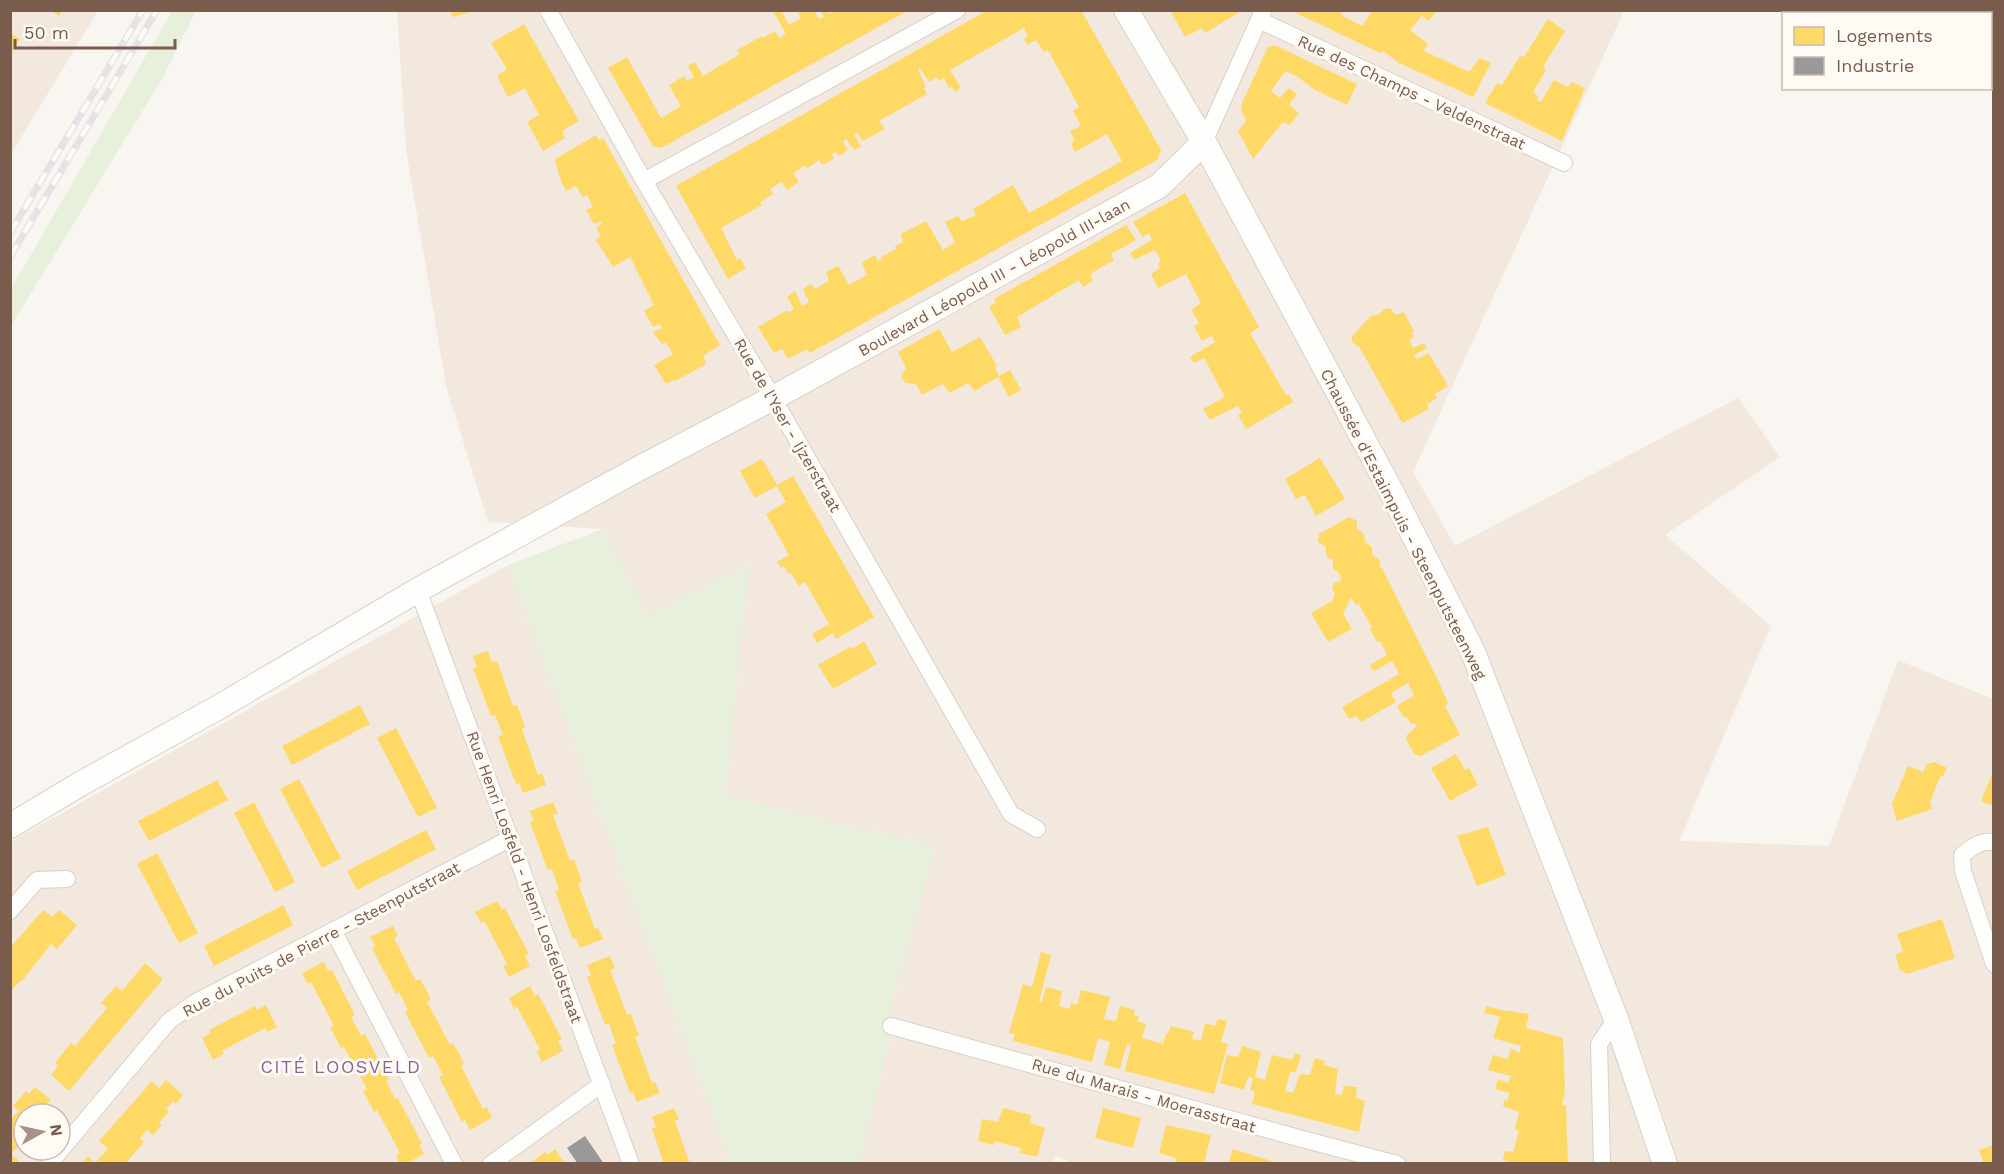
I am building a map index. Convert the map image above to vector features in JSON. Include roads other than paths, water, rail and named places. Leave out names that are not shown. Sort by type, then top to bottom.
[{"type":"main road","name":"Chaussée d'Estaimpuis - Steenputsteenweg","points":[[1126,10],[1204,142],[1390,489],[1473,652],[1616,1019],[1665,1164]]},
{"type":"main road","name":"Boulevard Léopold III - Léopold III-laan","points":[[10,826],[418,590],[1159,186],[1204,142]]},
{"type":"street","name":"Rue de l'Yser - Ijzerstraat","points":[[548,10],[644,181],[773,398],[1011,814],[1037,829]]},
{"type":"street","points":[[644,181],[957,10]]},
{"type":"street","points":[[1204,142],[1262,15]]},
{"type":"street","name":"Rue des Champs - Veldenstraat","points":[[1262,15],[1564,163]]},
{"type":"street","name":"Rue Henri Losfeld - Henri Losfeldstraat","points":[[418,590],[631,1164]]},
{"type":"street","name":"Rue du Puits de Pierre - Steenputstraat","points":[[49,1164],[169,1021],[196,1002],[511,838]]},
{"type":"street","points":[[1994,842],[1974,845],[1962,855],[1963,871],[1994,964]]},
{"type":"street","points":[[10,911],[37,880],[67,879]]},
{"type":"street","points":[[333,930],[454,1164]]},
{"type":"street","points":[[1602,1164],[1599,1044],[1616,1019]]},
{"type":"street","name":"Rue du Marais - Moerasstraat","points":[[891,1026],[1397,1164]]},
{"type":"street","points":[[491,1164],[602,1084]]},
{"type":"railway","points":[[10,233],[143,10]]},
{"type":"railway","points":[[10,257],[157,10]]},
{"type":"district","name":"CITÉ LOOSVELD","points":[[341,1067]]}]
